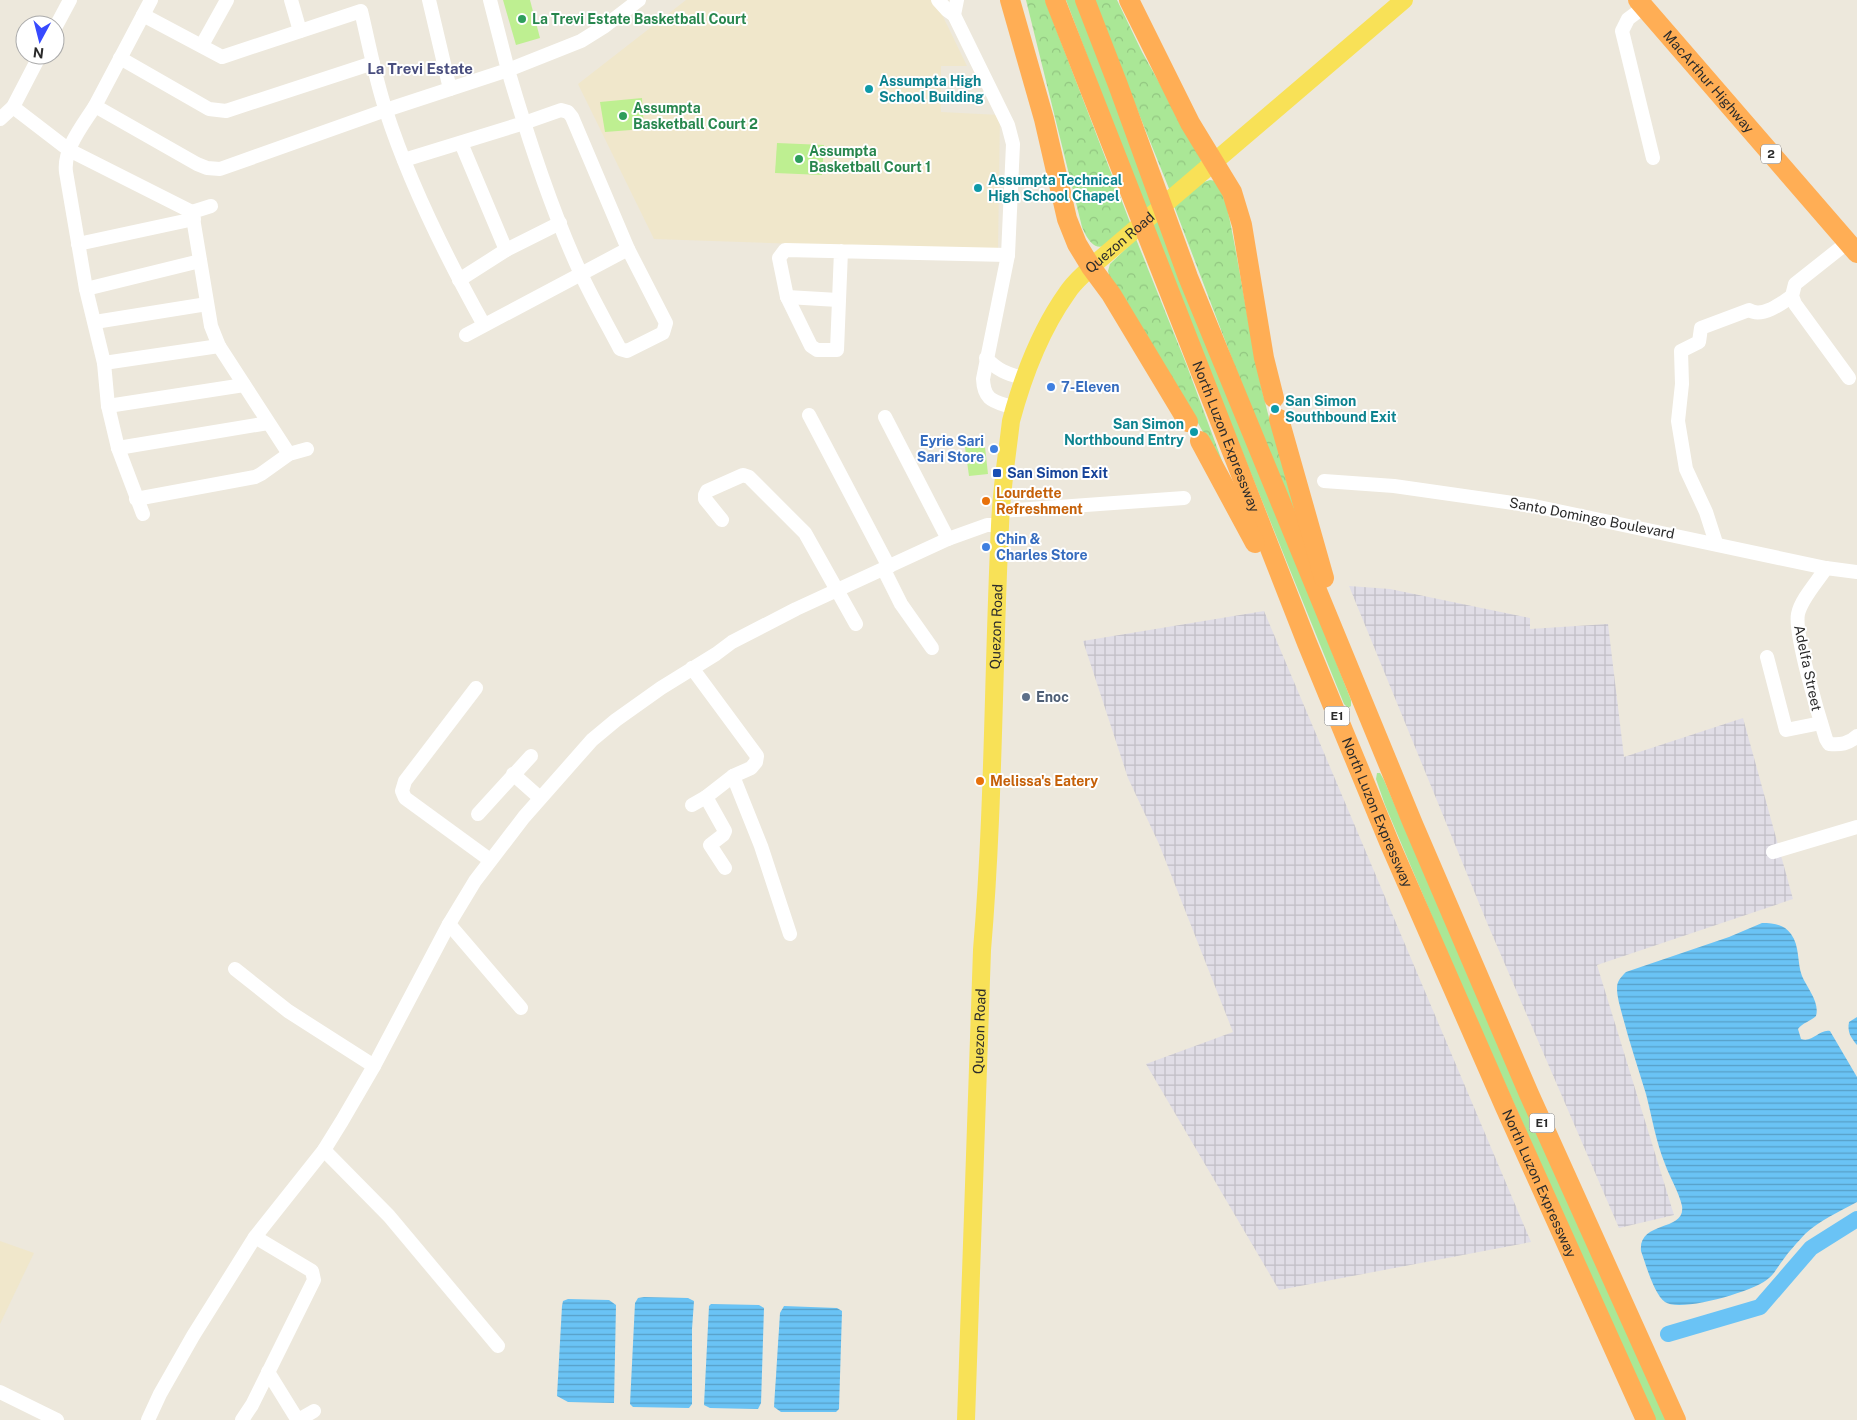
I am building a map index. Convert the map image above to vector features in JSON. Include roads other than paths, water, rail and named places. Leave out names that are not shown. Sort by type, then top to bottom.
[{"type":"highway","points":[[1010,0],[1044,119],[1067,219],[1077,244],[1111,294],[1188,422]]},
{"type":"highway","name":"North Luzon Expressway","points":[[1055,0],[1307,643],[1393,851],[1501,1098],[1646,1420]]},
{"type":"highway","name":"North Luzon Expressway","points":[[1086,0],[1188,276],[1413,824],[1529,1094],[1676,1420]]},
{"type":"highway","points":[[1129,0],[1190,123],[1232,192],[1242,224],[1264,358],[1274,398]]},
{"type":"highway","name":"MacArthur Highway","points":[[1641,4],[1853,247]]},
{"type":"highway","points":[[1279,419],[1330,595],[1345,638],[1407,793],[1413,824]]},
{"type":"highway","points":[[1200,441],[1246,523],[1292,624],[1307,643]]},
{"type":"main road","name":"Quezon Road","points":[[966,1420],[982,950],[989,875],[994,746],[1000,518],[1014,408],[1037,346],[1067,292],[1091,267],[1404,0]]},
{"type":"street","points":[[62,15],[70,0]]},
{"type":"street","points":[[143,514],[118,448],[108,406],[104,363],[86,289],[65,164],[69,150],[95,106],[151,0]]},
{"type":"street","points":[[202,45],[227,0]]},
{"type":"street","points":[[291,0],[300,31]]},
{"type":"street","points":[[429,0],[450,89]]},
{"type":"street","points":[[404,160],[524,123],[561,110],[568,112],[572,117],[628,249],[666,323],[663,333],[627,351],[620,349],[581,274],[560,223],[524,123],[490,0]]},
{"type":"street","points":[[95,106],[196,164],[207,168],[220,168],[508,70],[581,41],[605,26],[639,0]]},
{"type":"street","points":[[938,0],[946,10],[954,15],[1008,125],[1013,144],[1008,255],[986,358],[983,391],[989,399],[1014,408]]},
{"type":"street","points":[[954,15],[957,0]]},
{"type":"street","points":[[1641,4],[1628,19],[1622,31],[1653,158]]},
{"type":"street","points":[[143,15],[202,45],[217,56],[227,57],[300,31],[359,6],[386,110],[404,160],[459,280],[484,325]]},
{"type":"street","points":[[120,58],[217,111],[226,111],[373,63]]},
{"type":"street","points":[[0,119],[13,107],[35,65]]},
{"type":"street","points":[[13,107],[69,150],[186,208],[193,216],[211,326],[219,346],[289,454]]},
{"type":"street","points":[[461,143],[506,250]]},
{"type":"street","points":[[78,244],[193,216],[211,206]]},
{"type":"street","points":[[459,280],[506,250],[560,223]]},
{"type":"street","points":[[1716,543],[1706,512],[1686,469],[1678,422],[1682,384],[1681,351],[1699,342],[1701,328],[1749,310],[1755,313],[1762,312],[1781,304],[1792,296],[1796,284],[1853,247]]},
{"type":"street","points":[[466,335],[628,249]]},
{"type":"street","points":[[841,251],[837,350],[817,350],[811,346],[786,297],[779,258],[785,250],[841,251],[1008,255]]},
{"type":"street","points":[[86,289],[200,261]]},
{"type":"street","points":[[1792,296],[1795,304],[1849,378]]},
{"type":"street","points":[[786,297],[838,300]]},
{"type":"street","points":[[95,322],[207,304]]},
{"type":"street","points":[[104,363],[219,346]]},
{"type":"street","points":[[986,358],[994,367],[1006,374],[1024,378]]},
{"type":"street","points":[[108,406],[244,385]]},
{"type":"street","points":[[809,415],[886,568],[901,604],[932,648]]},
{"type":"street","points":[[885,417],[948,539]]},
{"type":"street","points":[[118,448],[268,423]]},
{"type":"street","points":[[136,499],[255,477],[289,454],[306,449]]},
{"type":"street","points":[[722,520],[706,499],[707,491],[743,475],[749,477],[805,533],[856,624]]},
{"type":"street","name":"Santo Domingo Boulevard","points":[[1324,481],[1394,486],[1516,503],[1716,543],[1826,568],[1857,572]]},
{"type":"street","points":[[148,1420],[160,1394],[193,1336],[256,1237],[324,1150],[374,1066],[449,924],[490,860],[540,798],[592,740],[624,715],[732,642],[796,609],[948,539],[987,525],[1000,518],[1184,498]]},
{"type":"street","name":"Adelfa Street","points":[[1826,568],[1801,605],[1798,615],[1800,640],[1826,739],[1829,744],[1848,743],[1857,736]]},
{"type":"street","points":[[1768,657],[1786,730],[1821,722]]},
{"type":"street","points":[[692,668],[757,756],[756,762],[751,768],[733,776],[706,797],[692,805]]},
{"type":"street","points":[[476,688],[404,781],[402,791],[405,798],[417,808],[490,860]]},
{"type":"street","points":[[478,814],[531,756]]},
{"type":"street","points":[[514,774],[540,798]]},
{"type":"street","points":[[733,776],[761,846],[790,934]]},
{"type":"street","points":[[706,797],[725,831],[710,846],[725,868]]},
{"type":"street","points":[[1773,852],[1857,827]]},
{"type":"street","points":[[449,924],[521,1008]]},
{"type":"street","points":[[235,969],[288,1011],[374,1066]]},
{"type":"street","points":[[324,1150],[389,1216],[498,1346]]},
{"type":"street","points":[[242,1420],[252,1404],[314,1280],[312,1271],[297,1260],[256,1237]]},
{"type":"street","points":[[268,1372],[297,1418],[300,1419],[314,1411]]},
{"type":"street","points":[[0,1392],[57,1420]]},
{"type":"water","points":[[1762,923],[1782,926],[1791,934],[1796,944],[1802,976],[1815,1000],[1816,1016],[1798,1029],[1801,1039],[1809,1039],[1823,1032],[1830,1031],[1857,1077],[1857,1202],[1830,1216],[1805,1234],[1771,1276],[1761,1283],[1718,1299],[1686,1305],[1673,1305],[1665,1302],[1657,1293],[1641,1251],[1642,1241],[1647,1235],[1677,1220],[1681,1214],[1682,1206],[1659,1147],[1646,1094],[1620,1005],[1617,991],[1618,983],[1626,972],[1729,937]]},
{"type":"water","points":[[1857,1017],[1857,1045],[1850,1035],[1849,1022]]},
{"type":"water","points":[[638,1298],[688,1298],[694,1301],[692,1404],[689,1408],[633,1407],[630,1404],[635,1303]]},
{"type":"water","points":[[568,1299],[609,1300],[616,1305],[614,1403],[568,1402],[557,1396],[562,1306],[563,1301]]},
{"type":"water","points":[[711,1304],[759,1305],[764,1308],[761,1403],[758,1409],[710,1408],[704,1405],[709,1306]]},
{"type":"water","points":[[784,1306],[837,1308],[842,1311],[839,1409],[836,1412],[781,1412],[774,1407],[780,1313]]},
{"type":"waterway","points":[[1668,1334],[1760,1307],[1811,1248],[1857,1219]]},
{"type":"place","name":"La Trevi Estate Basketball Court","points":[[522,19]]},
{"type":"place","name":"Assumpta High School Building","points":[[869,89]]},
{"type":"place","name":"Assumpta Basketball Court 2","points":[[623,116]]},
{"type":"place","name":"Assumpta Basketball Court 1","points":[[799,159]]},
{"type":"place","name":"Assumpta Technical High School Chapel","points":[[978,188]]},
{"type":"place","name":"7-Eleven","points":[[1051,387]]},
{"type":"place","name":"San Simon Southbound Exit","points":[[1275,409]]},
{"type":"place","name":"San Simon Northbound Entry","points":[[1194,432]]},
{"type":"place","name":"Eyrie Sari Sari Store","points":[[994,449]]},
{"type":"place","name":"San Simon Exit","points":[[997,473]]},
{"type":"place","name":"Lourdette Refreshment","points":[[986,501]]},
{"type":"place","name":"Chin & Charles Store","points":[[986,547]]},
{"type":"place","name":"Enoc","points":[[1026,697]]},
{"type":"place","name":"Melissa's Eatery","points":[[980,781]]},
{"type":"district","name":"La Trevi Estate","points":[[420,69]]}]
